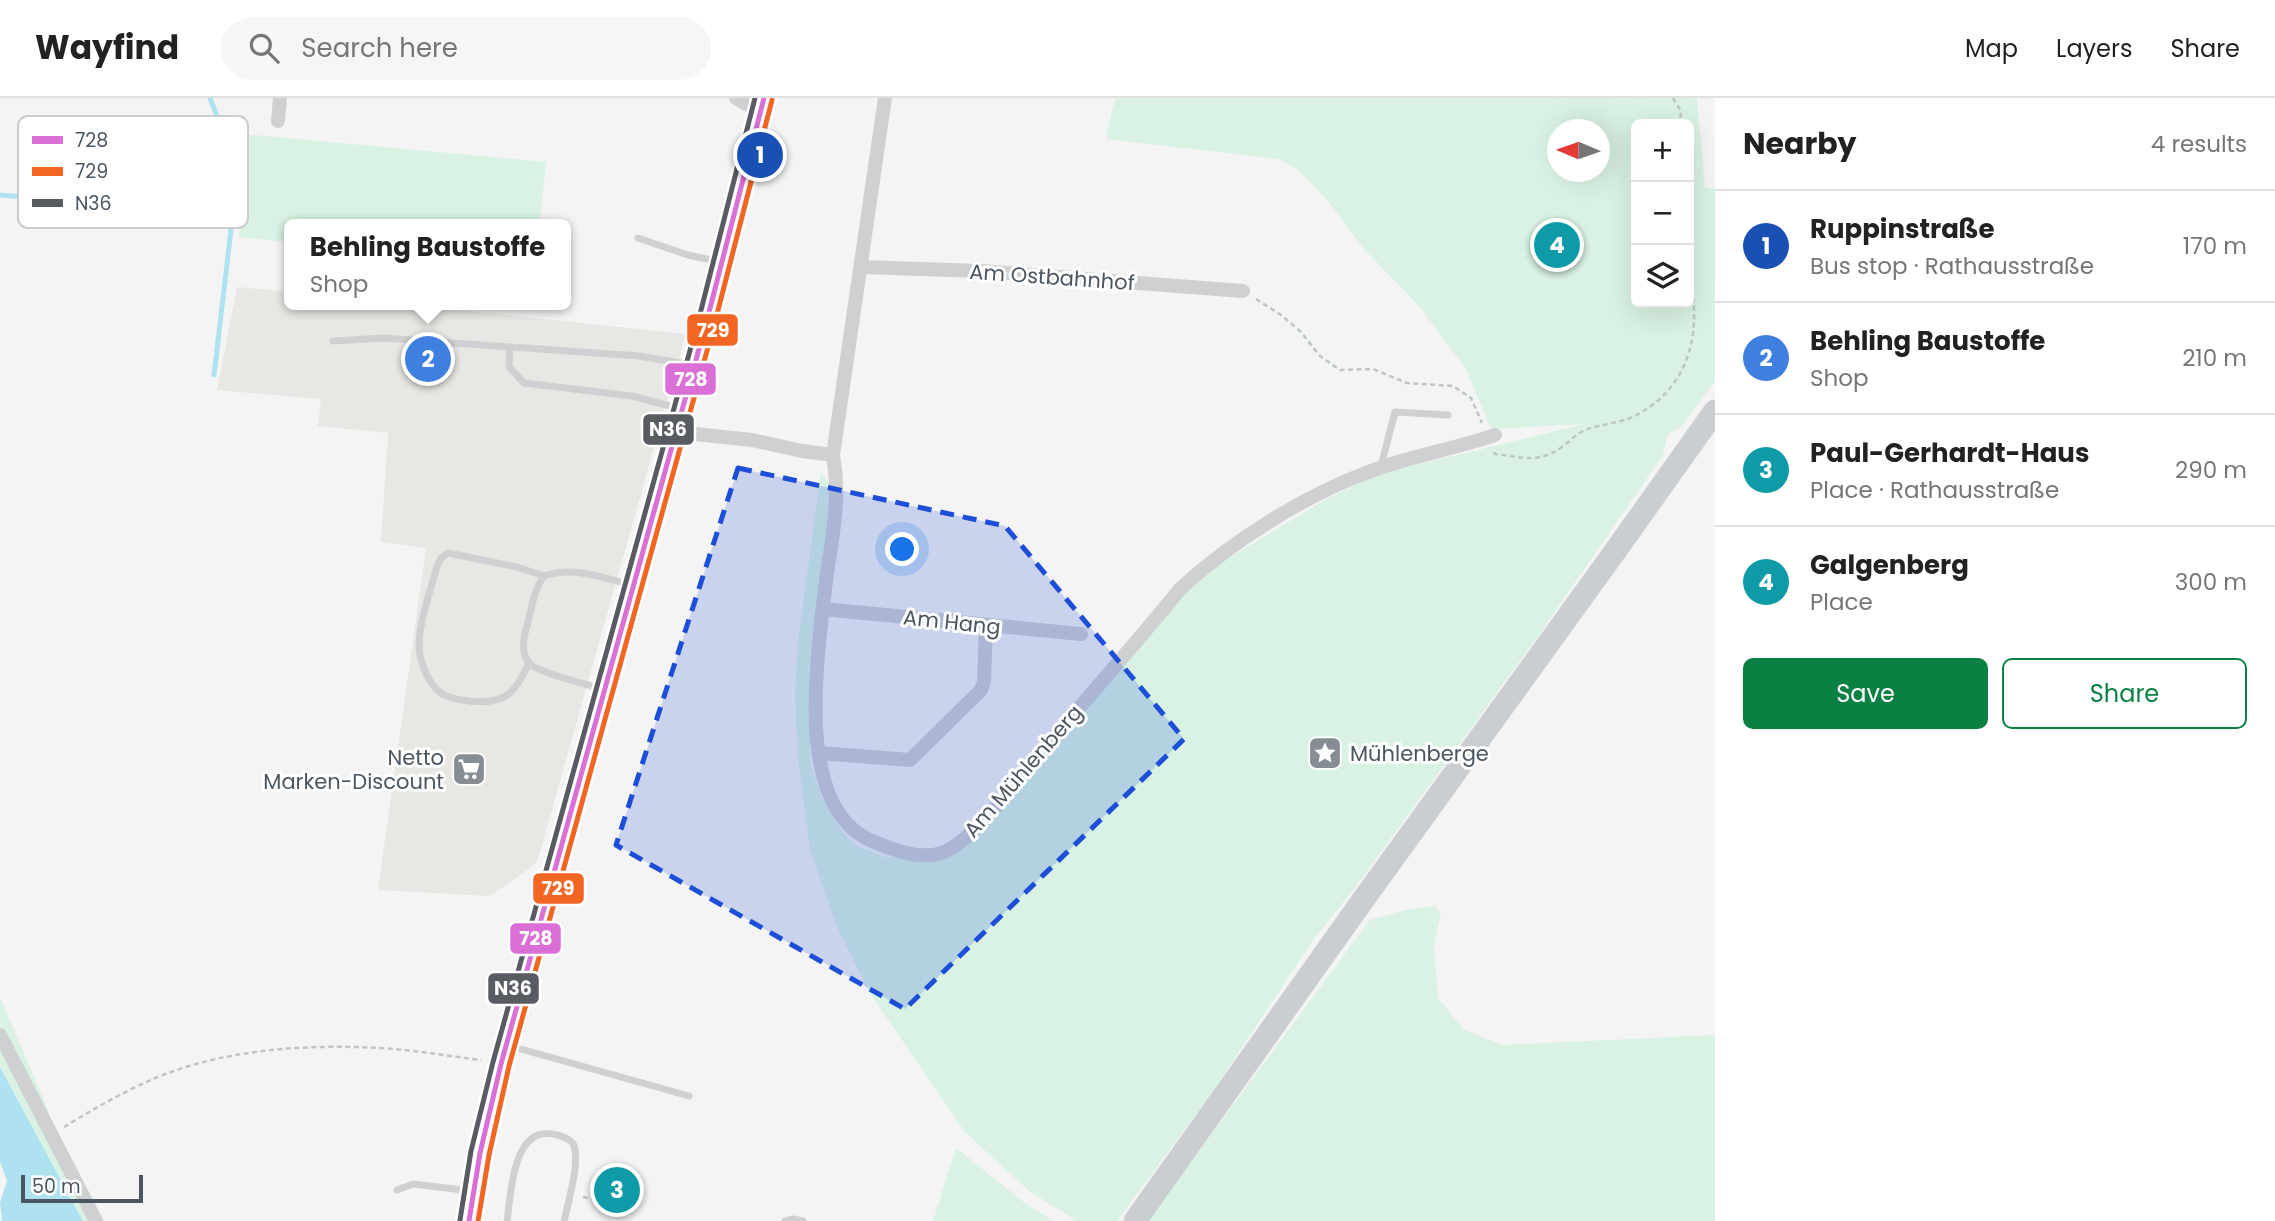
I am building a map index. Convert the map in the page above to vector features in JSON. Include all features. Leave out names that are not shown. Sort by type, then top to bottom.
[{"type":"main road","points":[[469,1221],[473,1191],[503,1055],[723,262],[763,103]]},
{"type":"main road","points":[[1135,1221],[1715,411]]},
{"type":"street","points":[[278,121],[280,98]]},
{"type":"street","points":[[736,98],[746,104],[763,103]]},
{"type":"street","points":[[676,432],[752,440],[833,455],[885,98]]},
{"type":"street","name":"Am Ostbahnhof","points":[[861,267],[981,271],[1243,291]]},
{"type":"street","name":"Am Mühlenberg","points":[[833,455],[838,496],[823,609],[816,703],[819,753],[825,782],[834,807],[867,839],[907,853],[927,855],[943,853],[960,843],[981,822],[1180,589],[1208,563],[1321,492],[1380,468],[1492,437]]},
{"type":"street","name":"Am Hang","points":[[823,609],[1081,634]]},
{"type":"street","points":[[819,753],[910,760],[981,690],[984,682],[986,625]]},
{"type":"street","points":[[0,1035],[96,1221]]},
{"type":"lane","points":[[638,238],[688,255],[723,262]]},
{"type":"lane","points":[[333,341],[383,338],[639,356],[694,365]]},
{"type":"lane","points":[[510,347],[509,367],[524,383],[632,396],[682,409]]},
{"type":"lane","points":[[1380,468],[1395,412],[1448,415]]},
{"type":"lane","points":[[529,663],[518,685],[504,697],[483,702],[462,700],[440,693],[432,684],[420,655],[419,637],[437,566],[441,558],[448,553],[517,567],[544,576]]},
{"type":"lane","points":[[605,690],[540,670],[529,663],[524,653],[524,635],[537,586],[544,576],[569,571],[634,586]]},
{"type":"lane","points":[[503,1055],[690,1096]]},
{"type":"lane","points":[[507,1221],[514,1168],[519,1154],[534,1138],[542,1134],[552,1134],[572,1142],[575,1147],[576,1160],[564,1221]]},
{"type":"lane","points":[[397,1189],[413,1184],[473,1191]]},
{"type":"lane","points":[[785,1221],[803,1221]]},
{"type":"path","points":[[1672,98],[1681,111],[1681,119]]},
{"type":"path","points":[[1243,291],[1281,315],[1301,332],[1320,356],[1340,370],[1373,369],[1407,383],[1453,386],[1471,398],[1492,437],[1495,454],[1527,458],[1546,458],[1584,430],[1629,419],[1664,397],[1687,359],[1692,336],[1693,308]]},
{"type":"path","points":[[52,1134],[154,1079],[210,1061],[264,1051],[321,1047],[381,1048],[503,1055]]},
{"type":"highlighted area","points":[[738,468],[1005,526],[1184,739],[905,1009],[616,845]]},
{"type":"shaded area","points":[[237,287],[284,291],[284,310],[458,310],[686,334],[538,859],[533,866],[490,896],[378,890],[426,548],[381,542],[388,433],[318,426],[321,399],[217,390]]},
{"type":"green space","points":[[1115,98],[1697,98],[1705,187],[1715,189],[1715,381],[1681,427],[1668,434],[1663,455],[1543,629],[1357,885],[1313,940],[1213,1091],[1117,1221],[1077,1221],[1029,1191],[965,1132],[869,992],[835,922],[810,849],[798,758],[795,694],[798,642],[821,472],[829,485],[829,516],[809,668],[810,763],[822,799],[840,829],[856,846],[885,857],[942,860],[966,843],[1186,590],[1211,569],[1323,501],[1375,475],[1584,424],[1491,429],[1466,369],[1420,307],[1363,248],[1329,202],[1299,171],[1279,159],[1106,139]]},
{"type":"green space","points":[[248,136],[546,162],[540,219],[284,219],[284,241],[239,237],[239,228],[248,228]]},
{"type":"green space","points":[[1435,906],[1441,913],[1434,946],[1438,998],[1464,1030],[1503,1045],[1715,1035],[1715,1221],[1147,1221],[1370,920],[1406,910]]},
{"type":"green space","points":[[0,997],[48,1110],[48,1137],[90,1221],[83,1221],[0,1066]]},
{"type":"green space","points":[[956,1148],[1025,1203],[1053,1221],[933,1221]]},
{"type":"water","points":[[0,1067],[83,1221],[2,1221],[0,1203],[7,1181],[0,1162]]},
{"type":"waterway","points":[[210,98],[217,116]]},
{"type":"waterway","points":[[0,195],[18,197]]},
{"type":"waterway","points":[[214,375],[231,228]]},
{"type":"transit line","name":"N36","points":[[460,1220],[471,1151],[493,1062],[699,318],[755,98]]},
{"type":"transit line","name":"728","points":[[469,1221],[480,1153],[501,1064],[707,320],[764,98]]},
{"type":"transit line","name":"729","points":[[478,1221],[489,1155],[509,1066],[715,322],[772,100]]},
{"type":"place","name":"Ruppinstraße","points":[[760,155]]},
{"type":"place","name":"Galgenberg","points":[[1557,245]]},
{"type":"place","name":"Behling Baustoffe","points":[[428,359]]},
{"type":"place","name":"Mühlenberge","points":[[1325,753]]},
{"type":"place","name":"Netto Marken-Discount","points":[[469,769]]},
{"type":"place","name":"Paul-Gerhardt-Haus","points":[[617,1190]]}]
